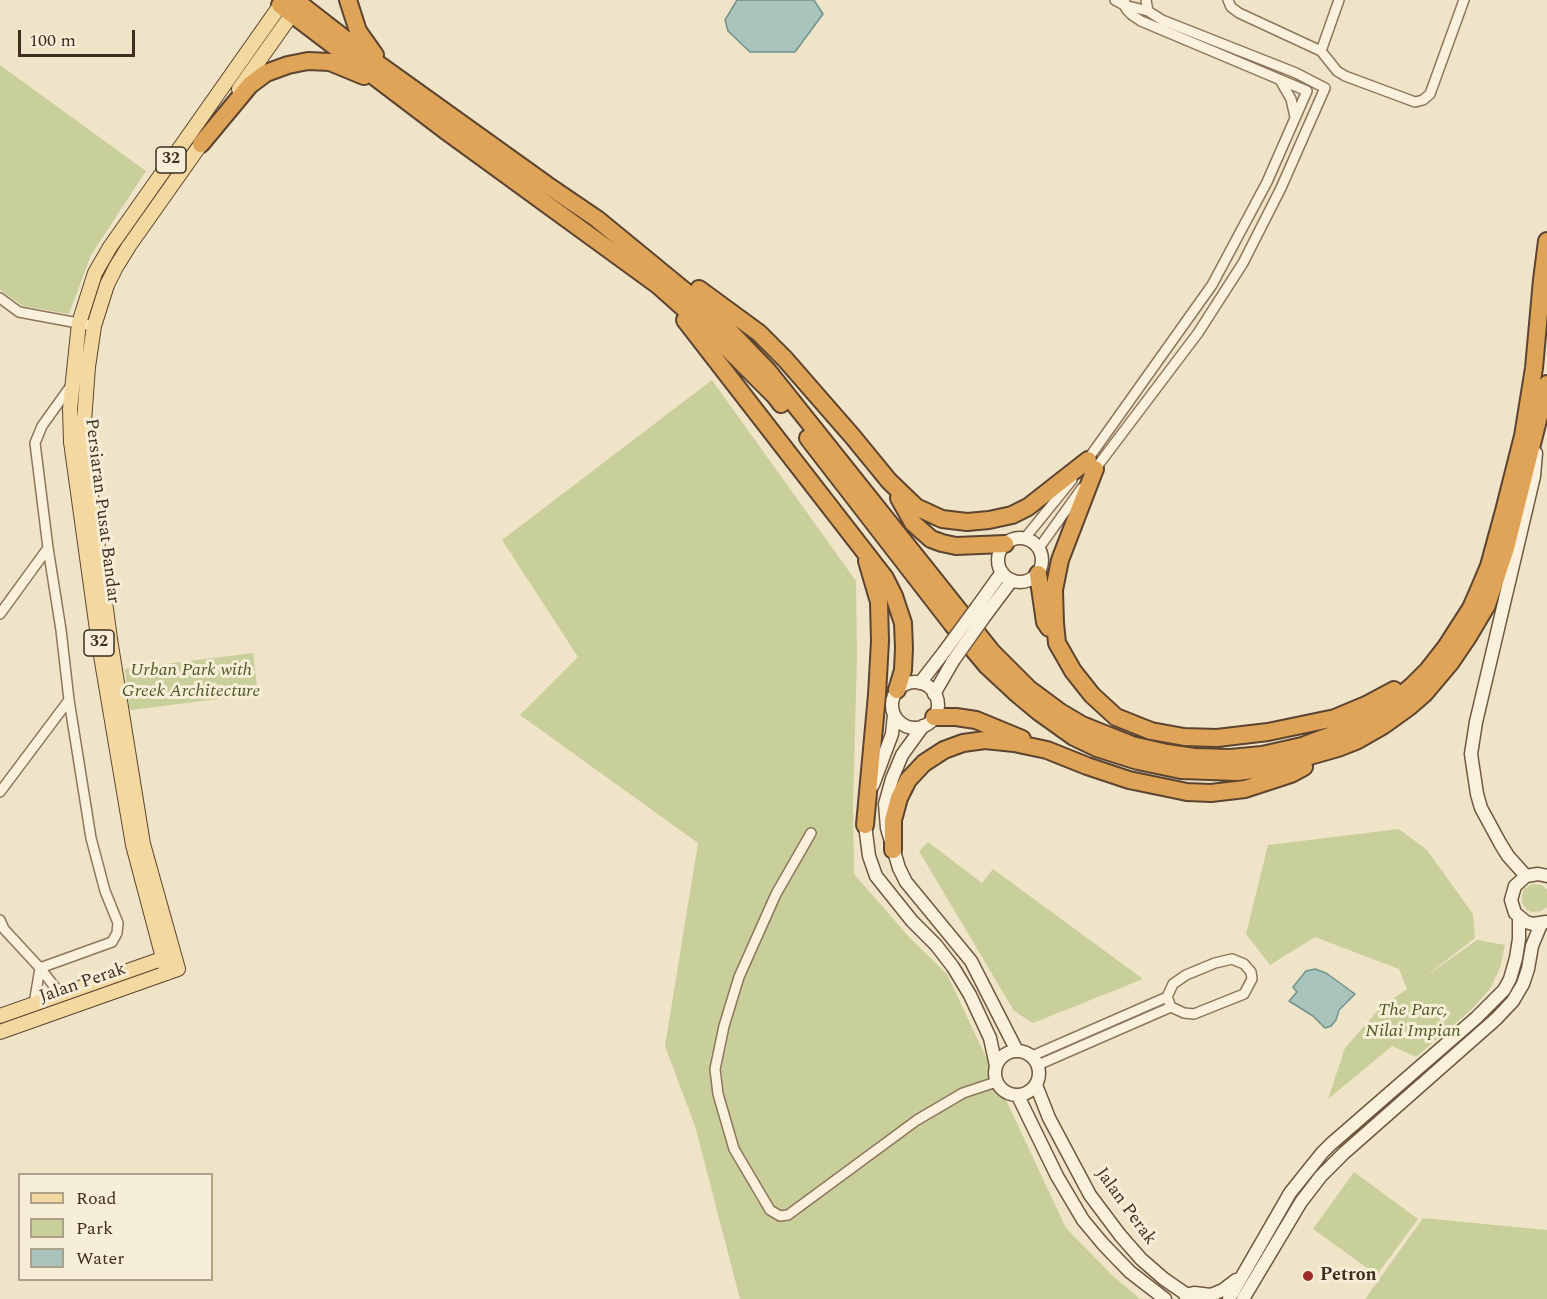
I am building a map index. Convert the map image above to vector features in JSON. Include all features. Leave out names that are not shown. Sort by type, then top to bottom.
[{"type":"highway","points":[[348,0],[358,31],[391,81]]},
{"type":"highway","points":[[292,4],[367,56],[391,81],[659,286],[717,338],[775,396],[987,666],[1039,712],[1074,737],[1097,748],[1138,761],[1181,770],[1209,772],[1237,772],[1268,768],[1356,741],[1409,707],[1424,694],[1468,637],[1487,605],[1506,548],[1547,384]]},
{"type":"highway","points":[[201,144],[250,85],[266,73],[288,65],[308,61],[330,63],[391,81],[698,287],[759,333],[890,481],[916,507],[942,519],[967,522],[1012,515],[1092,465]]},
{"type":"highway","points":[[597,219],[714,315],[768,371],[992,651],[1029,689],[1082,725],[1132,746],[1194,757],[1230,758],[1262,755],[1302,746],[1370,718],[1413,686],[1458,630],[1489,566],[1523,436],[1534,368],[1547,241]]},
{"type":"highway","points":[[659,286],[885,578],[903,623],[903,670],[897,690]]},
{"type":"highway","points":[[1057,643],[1054,590],[1060,560],[1092,465]]},
{"type":"highway","points":[[890,481],[913,523],[931,538],[956,546],[1005,544]]},
{"type":"highway","points":[[864,550],[879,602],[880,641],[865,825]]},
{"type":"highway","points":[[1038,574],[1045,621],[1073,671],[1092,695],[1116,717],[1151,731],[1184,737],[1217,738],[1268,732],[1335,718],[1390,693],[1412,675],[1428,670]]},
{"type":"highway","points":[[928,722],[956,717],[976,720],[1087,766],[1129,780],[1187,792],[1211,793],[1245,789],[1291,774],[1338,748]]},
{"type":"highway","points":[[893,850],[893,820],[899,798],[908,780],[924,763],[944,750],[963,742],[985,740],[1047,750]]},
{"type":"main road","name":"Persiaran Pusat Bandar","points":[[172,971],[143,844],[108,628],[83,435],[88,367],[94,326],[107,285],[116,267],[201,144],[292,4]]},
{"type":"main road","name":"Persiaran Pusat Bandar","points":[[169,957],[133,845],[99,644],[71,442],[70,409],[79,323],[95,273],[110,247],[292,4]]},
{"type":"main road","points":[[1526,876],[1508,856],[1481,808],[1471,754],[1476,722],[1534,477],[1539,422]]},
{"type":"main road","points":[[1018,538],[1025,538],[1035,543],[1042,554],[1038,574],[1026,582],[1019,582],[1007,576],[999,565],[1001,550],[1005,544],[1018,538]]},
{"type":"main road","points":[[920,683],[949,656],[1007,576]]},
{"type":"main road","points":[[934,694],[949,656]]},
{"type":"main road","points":[[996,1066],[990,1038],[970,995],[936,945],[912,921],[876,876],[869,856],[865,825],[874,782],[892,734],[894,715],[892,702],[897,690],[908,684],[926,685],[934,694],[938,705],[928,722],[902,755],[885,804],[886,828],[906,882],[970,961],[1017,1051]]},
{"type":"main road","points":[[894,715],[903,725],[916,728],[928,722]]},
{"type":"main road","points":[[1247,1296],[1301,1202],[1321,1176],[1496,1019],[1513,1001],[1523,984],[1532,946],[1544,923],[1526,922],[1520,918],[1512,907],[1512,893],[1515,886],[1526,876],[1538,874],[1547,876]]},
{"type":"main road","points":[[1229,1299],[1290,1192],[1322,1153],[1476,1018],[1504,990],[1516,958],[1520,918]]},
{"type":"main road","name":"Jalan Perak","points":[[0,1016],[169,957]]},
{"type":"main road","name":"Jalan Perak","points":[[0,1032],[172,971]]},
{"type":"main road","points":[[30,1006],[41,1009],[48,1015]]},
{"type":"main road","points":[[1011,1052],[1027,1053],[1035,1060],[1040,1075],[1032,1090],[1018,1096],[1011,1095],[996,1082],[996,1066],[1004,1055],[1011,1052]]},
{"type":"main road","name":"Jalan Perak","points":[[1036,1085],[1049,1118],[1090,1195],[1141,1259],[1189,1297]]},
{"type":"main road","name":"Jalan Perak","points":[[1018,1096],[1057,1176],[1083,1220],[1130,1272],[1165,1299]]},
{"type":"main road","points":[[1189,1297],[1194,1293],[1212,1295],[1223,1290],[1243,1274]]},
{"type":"street","points":[[1025,538],[1092,465],[1198,333],[1243,263],[1281,188],[1325,88],[1296,73],[1162,20],[1148,10],[1115,0]]},
{"type":"street","points":[[1146,0],[1148,10]]},
{"type":"street","points":[[1228,0],[1231,7],[1239,13],[1320,51],[1337,71],[1345,76],[1415,102],[1424,100],[1430,94],[1464,0]]},
{"type":"street","points":[[1320,51],[1339,0]]},
{"type":"street","points":[[1125,2],[1132,15],[1142,21],[1321,98]]},
{"type":"street","points":[[1278,78],[1291,99],[1295,117]]},
{"type":"street","points":[[1039,548],[1212,285],[1267,182],[1311,81]]},
{"type":"street","points":[[0,298],[19,312],[94,326]]},
{"type":"street","points":[[40,968],[112,942],[117,933],[118,923],[105,891],[91,838],[69,700],[62,630],[48,548],[36,443],[42,426],[72,384]]},
{"type":"street","points":[[0,614],[48,548]]},
{"type":"street","points":[[0,792],[69,700]]},
{"type":"street","points":[[811,833],[776,894],[739,977],[724,1026],[715,1069],[718,1094],[734,1149],[770,1210],[780,1216],[788,1215],[917,1120],[963,1093],[996,1082]]},
{"type":"street","points":[[0,920],[9,936],[40,968],[61,995]]},
{"type":"street","points":[[1232,959],[1244,964],[1251,972],[1252,979],[1244,994],[1194,1014],[1184,1013],[1169,1002],[1173,984],[1186,975],[1215,963],[1232,959]]},
{"type":"street","points":[[30,1006],[40,968]]},
{"type":"street","points":[[1035,1060],[1169,1002]]},
{"type":"green space","points":[[0,65],[146,171],[91,255],[69,314],[23,306],[0,290]]},
{"type":"green space","points":[[712,380],[856,581],[854,874],[910,938],[947,974],[1066,1228],[1113,1276],[1140,1299],[740,1299],[695,1126],[665,1046],[698,843],[520,715],[578,657],[502,540]]},
{"type":"green space","name":"Urban Park with Greek Architecture","points":[[253,653],[258,694],[131,710],[129,707],[125,669]]},
{"type":"green space","name":"The Parc, Nilai Impian","points":[[1399,829],[1427,850],[1473,914],[1475,938],[1423,978],[1477,940],[1505,945],[1500,968],[1490,989],[1471,1010],[1416,1057],[1392,1046],[1328,1099],[1345,1048],[1380,1008],[1407,989],[1399,969],[1315,937],[1270,965],[1246,934],[1268,845]]},
{"type":"green space","points":[[928,842],[982,883],[993,869],[1143,979],[1033,1023],[1014,1011],[919,851]]},
{"type":"green space","points":[[1532,884],[1542,885],[1547,890],[1547,907],[1541,911],[1527,910],[1522,903],[1524,889]]},
{"type":"green space","points":[[1354,1172],[1418,1219],[1377,1275],[1313,1229]]},
{"type":"green space","points":[[1423,1218],[1547,1230],[1547,1299],[1365,1299]]},
{"type":"water","points":[[737,0],[814,0],[823,14],[795,52],[750,52],[728,31],[725,20]]},
{"type":"water","points":[[1315,969],[1326,973],[1355,994],[1339,1010],[1331,1026],[1325,1028],[1313,1016],[1289,1001],[1297,992],[1293,987],[1306,971]]},
{"type":"place","name":"Petron","points":[[1308,1276]]}]
